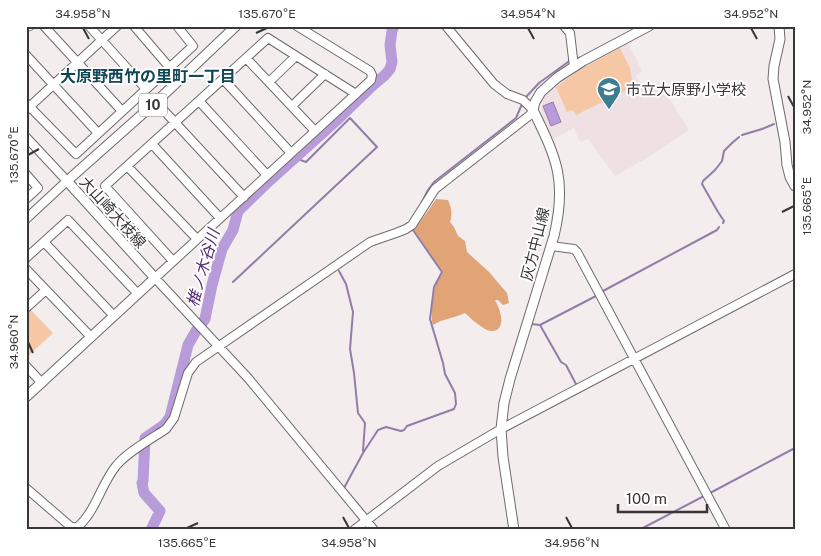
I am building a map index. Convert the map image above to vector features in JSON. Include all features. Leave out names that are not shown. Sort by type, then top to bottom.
[{"type":"main road","name":"大山崎大枝線","points":[[155,278],[67,181],[156,102],[236,26]]},
{"type":"main road","points":[[533,110],[537,99],[545,88],[558,77],[583,61],[649,26]]},
{"type":"main road","points":[[780,26],[780,39],[773,79],[785,142],[787,165],[795,186]]},
{"type":"main road","name":"灰方中山線","points":[[514,530],[503,457],[501,429],[504,403],[551,246],[560,206],[560,182],[554,154],[533,110]]},
{"type":"main road","points":[[26,397],[155,278]]},
{"type":"street","points":[[26,27],[30,26]]},
{"type":"street","points":[[44,26],[122,111]]},
{"type":"street","points":[[89,26],[146,89]]},
{"type":"street","points":[[118,26],[54,85],[27,107],[76,154],[193,46],[176,26]]},
{"type":"street","points":[[134,26],[170,68]]},
{"type":"street","points":[[297,26],[370,71],[372,75],[371,80],[155,278],[248,378],[374,530]]},
{"type":"street","points":[[26,488],[76,529],[98,499],[104,483],[116,465],[170,425],[191,367],[196,362],[370,242],[412,225],[435,189],[525,120],[533,110],[523,100],[506,94],[494,84],[446,26]]},
{"type":"street","points":[[564,26],[570,33],[574,67]]},
{"type":"street","points":[[173,261],[105,186],[268,38],[356,94]]},
{"type":"street","points":[[26,55],[98,133]]},
{"type":"street","points":[[269,82],[296,56]]},
{"type":"street","points":[[246,58],[315,131]]},
{"type":"street","points":[[292,106],[325,74]]},
{"type":"street","points":[[223,79],[291,153]]},
{"type":"street","points":[[199,101],[267,175]]},
{"type":"street","points":[[156,102],[244,196]]},
{"type":"street","points":[[26,137],[67,181],[26,219]]},
{"type":"street","points":[[152,144],[220,218]]},
{"type":"street","points":[[127,166],[197,239]]},
{"type":"street","points":[[26,174],[38,188],[26,199]]},
{"type":"street","points":[[26,258],[68,220],[138,294]]},
{"type":"street","points":[[44,242],[114,316]]},
{"type":"street","points":[[551,246],[574,249],[577,252],[726,530]]},
{"type":"street","points":[[26,269],[91,337]]},
{"type":"street","points":[[354,530],[438,466],[501,429],[795,274]]},
{"type":"street","points":[[26,308],[46,290]]},
{"type":"street","points":[[26,366],[42,382]]},
{"type":"shaded area","name":"市立大原野小学校","points":[[627,41],[642,71],[636,75],[643,90],[659,82],[689,130],[647,158],[615,176],[588,139],[580,142],[574,128],[551,140],[543,121],[541,107],[547,89],[574,70]]},
{"type":"shaded area","points":[[620,48],[630,68],[633,87],[576,115],[573,110],[567,112],[556,87],[579,70]]},
{"type":"shaded area","points":[[553,102],[561,122],[551,126],[543,106]]},
{"type":"shaded area","points":[[436,199],[448,200],[451,211],[450,222],[458,236],[465,241],[467,252],[489,272],[507,293],[509,303],[503,305],[498,300],[495,300],[501,316],[501,324],[497,330],[490,331],[485,329],[465,313],[433,325],[434,291],[436,283],[443,272],[414,230]]},
{"type":"shaded area","points":[[29,308],[53,333],[26,358],[26,312]]},
{"type":"waterway","name":"椎ノ木谷川","points":[[151,530],[160,511],[144,493],[142,483],[145,438],[164,425],[170,417],[188,345],[205,319],[222,249],[233,230],[238,211],[385,75],[390,69],[392,62],[390,45],[394,26]]},
{"type":"waterway","points":[[525,98],[539,83],[570,59]]},
{"type":"waterway","points":[[421,204],[434,182],[516,118],[522,104]]},
{"type":"waterway","points":[[233,282],[377,147],[350,118],[306,162],[295,158]]},
{"type":"waterway","points":[[742,135],[774,124]]},
{"type":"waterway","points":[[723,223],[724,221],[702,184],[722,161],[724,151],[739,137]]},
{"type":"waterway","points":[[603,291],[717,230],[719,227]]},
{"type":"waterway","points":[[360,507],[344,488],[378,430],[386,427],[401,431],[407,426],[454,409],[456,404],[455,393],[445,374],[430,319],[434,287],[442,272],[413,230],[414,228]]},
{"type":"waterway","points":[[339,271],[346,284],[353,312],[350,349],[358,413],[365,423],[363,451]]},
{"type":"waterway","points":[[531,324],[540,325],[596,296]]},
{"type":"waterway","points":[[540,325],[577,386]]},
{"type":"waterway","points":[[710,493],[795,448]]},
{"type":"waterway","points":[[639,530],[706,495]]},
{"type":"place","name":"市立大原野小学校","points":[[609,110]]},
{"type":"district","name":"大原野西竹の里町一丁目","points":[[148,76]]}]
